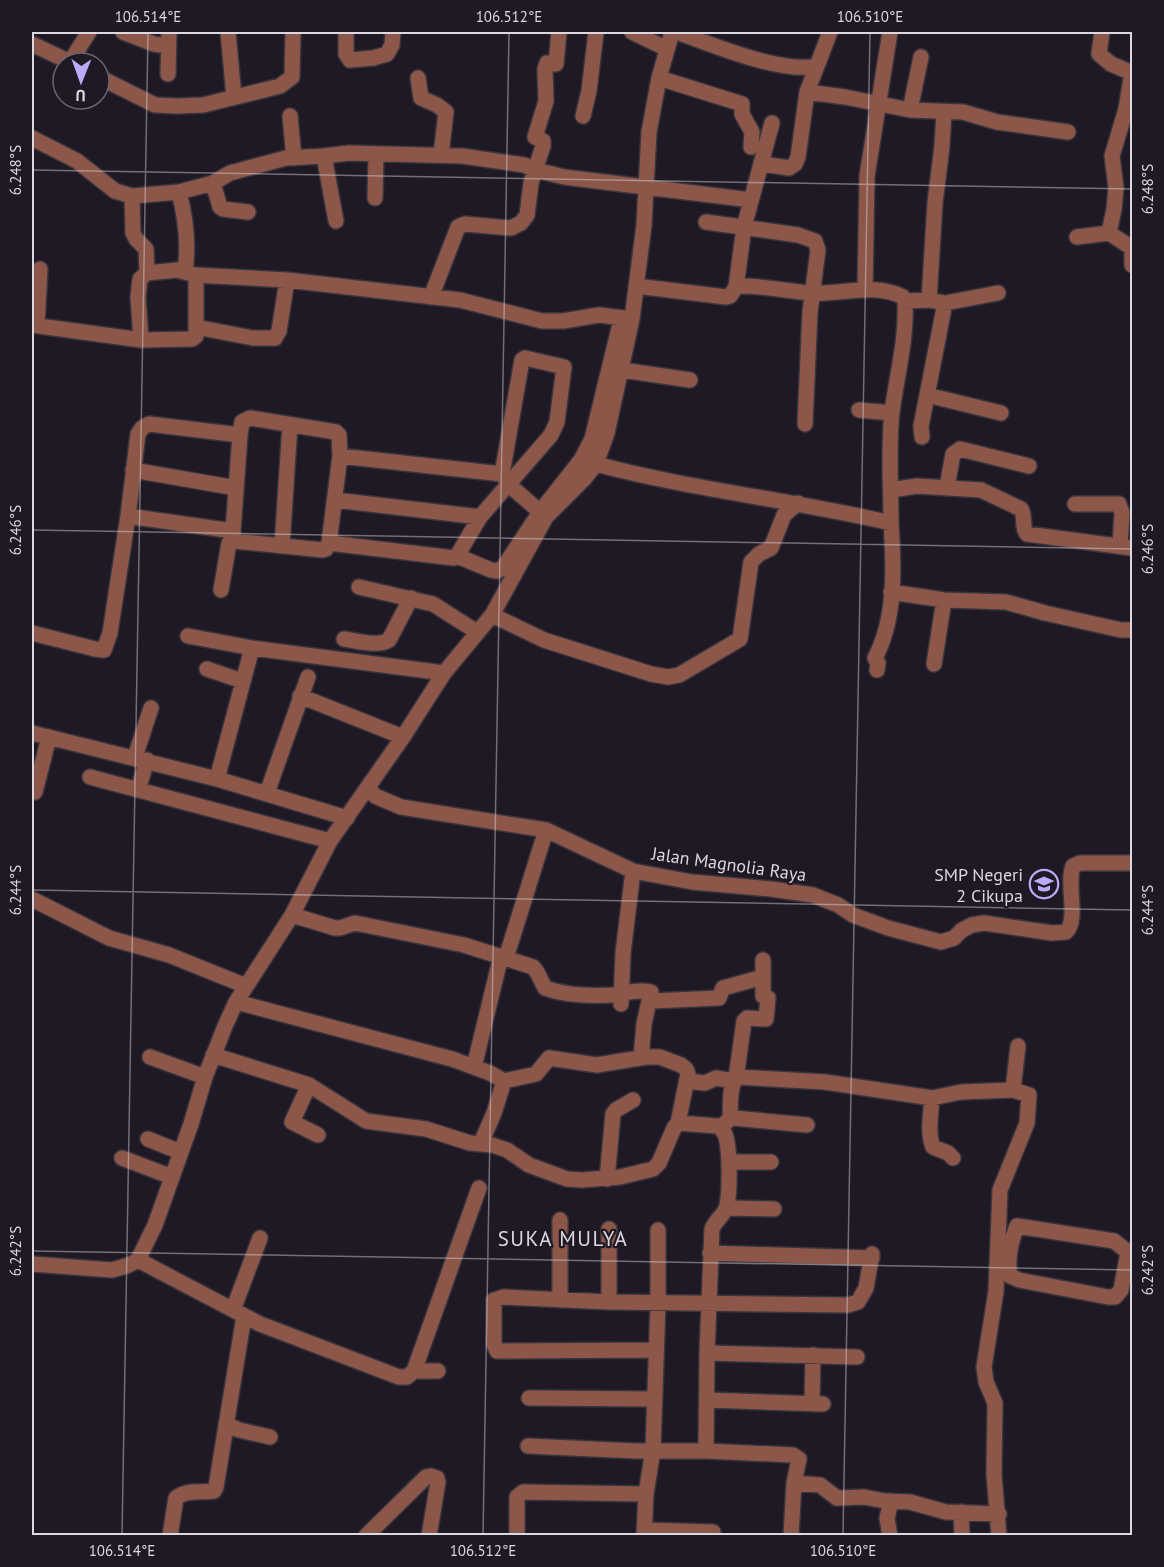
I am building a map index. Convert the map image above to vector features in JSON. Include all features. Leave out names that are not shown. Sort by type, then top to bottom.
[{"type":"street","points":[[78,51],[88,32]]},
{"type":"street","points":[[123,32],[154,44],[168,39],[168,74]]},
{"type":"street","points":[[228,32],[234,97]]},
{"type":"street","points":[[111,83],[155,105],[203,105],[280,86],[292,76],[293,32]]},
{"type":"street","points":[[346,32],[346,54],[351,60],[356,60],[387,54],[392,45],[393,32]]},
{"type":"street","points":[[431,297],[458,226],[465,224],[511,228],[521,223],[527,215],[528,193],[543,146],[543,141],[534,137],[546,101],[545,69],[547,63],[556,63],[559,32]]},
{"type":"street","points":[[583,116],[589,91],[596,32]]},
{"type":"street","points":[[632,32],[667,49]]},
{"type":"street","points":[[32,1264],[112,1270],[138,1260],[155,1225],[205,1077],[236,1002],[292,915],[330,841],[403,737],[444,673],[492,615],[543,515],[584,479],[596,464],[607,433],[632,319],[644,225],[649,132],[659,78],[674,32],[782,65],[799,68],[817,66]]},
{"type":"street","points":[[762,164],[789,168],[795,164],[798,157],[807,92],[830,32]]},
{"type":"street","points":[[865,290],[867,176],[890,32]]},
{"type":"street","points":[[1102,32],[1100,54],[1111,64],[1132,73],[1126,109],[1112,156],[1116,188],[1109,233]]},
{"type":"street","points":[[32,44],[51,53]]},
{"type":"street","points":[[910,110],[921,57]]},
{"type":"street","points":[[418,78],[421,98],[446,112],[441,155]]},
{"type":"street","points":[[659,78],[742,104],[742,114],[752,132],[751,147]]},
{"type":"street","points":[[807,92],[910,110],[963,112],[998,122],[1068,132]]},
{"type":"street","points":[[929,300],[944,112]]},
{"type":"street","points":[[290,116],[294,158]]},
{"type":"street","points":[[636,286],[730,296],[736,287],[744,227],[772,123]]},
{"type":"street","points":[[32,138],[77,161],[115,191],[132,196],[179,192],[213,183],[230,173],[286,158],[349,153],[441,155],[524,165],[564,177],[750,200]]},
{"type":"street","points":[[375,198],[376,155]]},
{"type":"street","points":[[324,156],[336,221]]},
{"type":"street","points":[[213,183],[220,207],[248,212]]},
{"type":"street","points":[[40,269],[34,325],[141,340],[192,339],[196,336],[196,327],[187,233],[179,192]]},
{"type":"street","points":[[132,196],[134,233],[146,249],[147,273]]},
{"type":"street","points":[[706,222],[798,236],[815,241],[818,250],[810,312],[805,424]]},
{"type":"street","points":[[1077,237],[1109,233],[1132,249],[1132,265]]},
{"type":"street","points":[[141,340],[138,297],[140,279],[147,273],[163,271],[287,280],[460,300],[542,321],[563,321],[599,315],[632,319]]},
{"type":"street","points":[[196,327],[254,338],[275,338],[279,331],[287,280]]},
{"type":"street","points":[[736,287],[747,286],[813,293],[865,290],[903,297],[905,331],[892,413],[891,615],[875,658],[878,663],[877,670]]},
{"type":"street","points":[[904,301],[929,300],[945,303],[998,293]]},
{"type":"street","points":[[922,437],[921,426],[945,303]]},
{"type":"street","points":[[457,556],[497,571],[503,568],[543,515],[581,460],[592,439],[619,328]]},
{"type":"street","points":[[329,543],[450,559],[457,556],[505,479],[551,435],[557,422],[564,369],[561,365],[525,358],[522,360],[505,479]]},
{"type":"street","points":[[622,370],[690,381]]},
{"type":"street","points":[[927,395],[1001,413]]},
{"type":"street","points":[[859,410],[892,413]]},
{"type":"street","points":[[128,516],[233,535],[282,546],[326,550],[329,543],[340,456],[338,433],[250,418],[242,422],[233,535],[229,543],[221,590]]},
{"type":"street","points":[[32,633],[104,650],[110,633],[138,434],[142,428],[149,424],[240,435]]},
{"type":"street","points":[[282,546],[290,425]]},
{"type":"street","points":[[947,487],[953,454],[956,450],[960,449],[1029,466]]},
{"type":"street","points":[[340,456],[505,479],[543,515]]},
{"type":"street","points":[[596,464],[634,475],[798,503],[891,523]]},
{"type":"street","points":[[133,470],[236,488]]},
{"type":"street","points":[[891,490],[917,486],[981,490],[1021,509],[1024,530],[1027,534],[1126,547],[1119,504],[1075,504]]},
{"type":"street","points":[[334,500],[480,517]]},
{"type":"street","points":[[492,615],[544,640],[651,674],[679,675],[740,639],[751,562],[759,554],[771,548],[784,515],[798,503]]},
{"type":"street","points":[[359,587],[433,604],[477,632]]},
{"type":"street","points":[[891,592],[944,600],[1006,602],[1121,630],[1132,630]]},
{"type":"street","points":[[344,639],[376,643],[389,640],[411,598]]},
{"type":"street","points":[[934,664],[944,600]]},
{"type":"street","points":[[188,636],[252,648],[444,673]]},
{"type":"street","points":[[217,779],[252,648]]},
{"type":"street","points":[[207,669],[242,681]]},
{"type":"street","points":[[267,793],[308,677]]},
{"type":"street","points":[[300,696],[403,737]]},
{"type":"street","points":[[138,790],[141,759],[151,708]]},
{"type":"street","points":[[32,733],[217,779],[347,818]]},
{"type":"street","points":[[35,792],[49,737]]},
{"type":"street","points":[[90,777],[330,841]]},
{"type":"street","name":"Jalan Magnolia Raya","points":[[368,787],[375,796],[401,807],[546,830],[633,870],[692,882],[813,895],[828,900],[853,915],[888,928],[941,942],[954,938],[962,930],[972,925],[984,923],[1052,933],[1066,932],[1071,924],[1073,866],[1080,863],[1132,863]]},
{"type":"street","points":[[474,1067],[504,957],[546,830]]},
{"type":"street","points":[[621,998],[623,953],[633,870]]},
{"type":"street","points":[[32,899],[109,938],[169,955],[246,986]]},
{"type":"street","points":[[292,915],[335,928],[355,923],[464,945],[533,967],[546,989],[574,994],[612,995],[621,998],[649,991],[652,993],[644,1024],[641,1058]]},
{"type":"street","points":[[706,1451],[710,1253],[714,1224],[727,1208],[729,1162],[725,1123],[744,1021],[747,1018],[766,1019],[768,998],[763,996],[763,960]]},
{"type":"street","points":[[651,1001],[719,998],[723,988],[763,977]]},
{"type":"street","points":[[213,1055],[309,1085],[366,1121],[426,1129],[470,1143],[481,1143],[507,1150],[529,1165],[567,1179],[607,1179],[656,1167],[678,1123],[687,1081],[686,1069],[660,1058],[641,1058],[597,1065],[549,1058],[536,1074],[504,1081],[452,1059],[236,1002]]},
{"type":"street","points":[[1013,1090],[1018,1046]]},
{"type":"street","points":[[150,1057],[205,1077]]},
{"type":"street","points":[[687,1081],[705,1083],[716,1078],[825,1082],[932,1098],[961,1092],[1013,1090],[1028,1093],[1030,1096],[1026,1123],[1000,1190],[996,1291],[984,1367],[995,1403],[994,1474],[999,1536]]},
{"type":"street","points":[[481,1143],[504,1081]]},
{"type":"street","points":[[309,1085],[292,1122],[318,1135]]},
{"type":"street","points":[[932,1098],[930,1136],[933,1147],[948,1153],[953,1158]]},
{"type":"street","points":[[607,1179],[613,1114],[633,1100]]},
{"type":"street","points":[[678,1123],[718,1126],[758,1119],[807,1125]]},
{"type":"street","points":[[148,1139],[180,1152]]},
{"type":"street","points":[[122,1158],[172,1177]]},
{"type":"street","points":[[729,1162],[771,1162]]},
{"type":"street","points":[[138,1260],[260,1324],[399,1377],[407,1377],[414,1371],[479,1188]]},
{"type":"street","points":[[727,1208],[774,1209]]},
{"type":"street","points":[[560,1220],[560,1300]]},
{"type":"street","points":[[1017,1226],[1114,1241],[1130,1251],[1121,1290],[1115,1297],[1019,1280],[1010,1276],[1013,1237],[1017,1226]]},
{"type":"street","points":[[609,1229],[609,1302]]},
{"type":"street","points":[[658,1230],[653,1450],[646,1494],[644,1533],[713,1532]]},
{"type":"street","points":[[170,1536],[176,1498],[183,1493],[193,1491],[214,1491],[226,1424],[239,1313],[260,1238]]},
{"type":"street","points":[[656,1350],[495,1350],[495,1298],[658,1303],[854,1305],[866,1288],[872,1256],[710,1253]]},
{"type":"street","points":[[707,1353],[857,1357]]},
{"type":"street","points":[[707,1400],[817,1403],[813,1355]]},
{"type":"street","points":[[414,1371],[438,1371]]},
{"type":"street","points":[[529,1398],[654,1399]]},
{"type":"street","points":[[226,1424],[239,1430],[270,1437]]},
{"type":"street","points":[[528,1446],[796,1456],[799,1459],[794,1483],[791,1536]]},
{"type":"street","points":[[366,1536],[426,1477],[431,1476],[437,1478],[438,1482],[429,1536]]},
{"type":"street","points":[[794,1483],[820,1485],[837,1498],[864,1497],[918,1503],[942,1511],[999,1514]]},
{"type":"street","points":[[516,1536],[517,1497],[524,1492],[646,1494]]},
{"type":"street","points":[[890,1536],[887,1518],[891,1501]]},
{"type":"street","points":[[961,1512],[962,1536]]},
{"type":"place","name":"SMP Negeri 2 Cikupa","points":[[1044,884]]},
{"type":"district","name":"SUKA MULYA","points":[[563,1238]]}]
